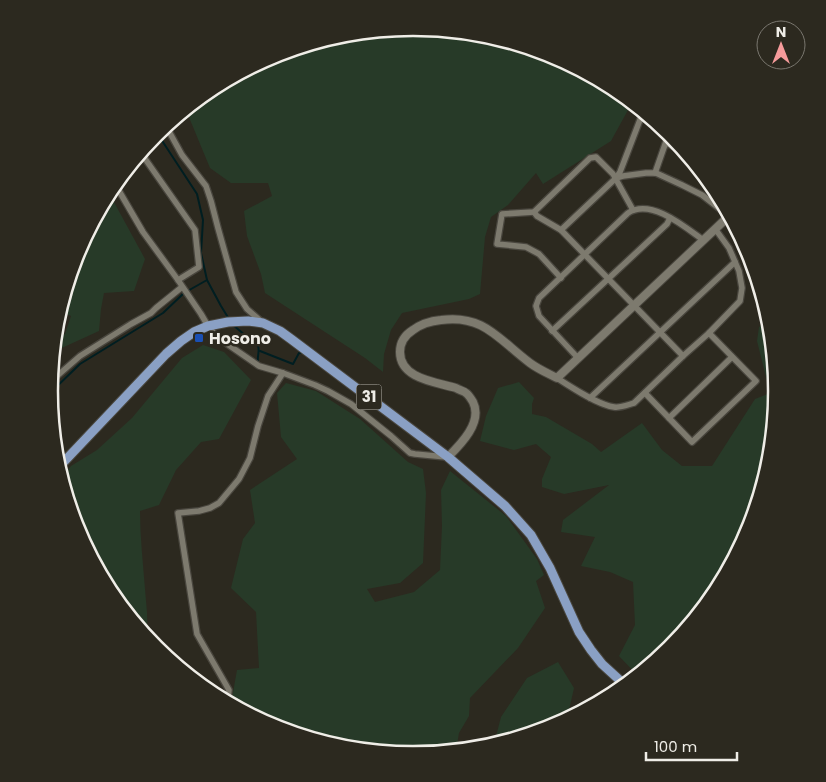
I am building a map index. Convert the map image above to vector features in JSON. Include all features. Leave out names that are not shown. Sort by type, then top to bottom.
[{"type":"main road","name":"31","points":[[65,460],[166,354],[181,341],[194,332],[208,326],[228,322],[248,321],[263,323],[280,331],[312,354],[448,457],[505,506],[531,535],[550,568],[579,632],[602,664],[619,679]]},
{"type":"street","points":[[561,230],[620,172],[640,119]]},
{"type":"street","points":[[170,133],[186,161],[206,186],[212,201],[236,292],[247,309],[263,323]]},
{"type":"street","points":[[655,173],[666,143]]},
{"type":"street","points":[[561,278],[547,261],[526,247],[497,244],[502,214],[534,212],[590,158],[596,157],[613,174],[633,210]]},
{"type":"street","points":[[145,158],[195,230],[199,267],[178,280]]},
{"type":"street","points":[[615,179],[646,172],[655,173],[702,195],[714,205]]},
{"type":"street","points":[[119,192],[143,232],[217,337],[259,366],[315,385],[351,404],[410,453],[448,457],[471,430],[475,420],[476,411],[474,404],[466,392],[411,374],[403,365],[400,350],[402,342],[409,332],[432,321],[460,319],[474,322],[486,327],[530,363],[590,398],[610,406],[624,407],[634,403],[645,393],[740,301],[742,288],[739,271],[729,248],[716,230]]},
{"type":"street","points":[[578,358],[538,316],[536,306],[539,298],[585,254],[633,210],[651,210],[670,218],[682,224],[703,240]]},
{"type":"street","points":[[534,212],[537,216],[561,230],[683,356]]},
{"type":"street","points":[[552,331],[608,280],[670,218]]},
{"type":"street","points":[[556,378],[724,221]]},
{"type":"street","points":[[590,398],[735,262]]},
{"type":"street","points":[[59,374],[80,356],[151,313],[183,288]]},
{"type":"street","points":[[645,393],[692,442],[756,381],[709,333]]},
{"type":"street","points":[[669,418],[732,357]]},
{"type":"street","points":[[229,694],[229,690],[197,634],[178,513],[198,511],[219,503],[239,478],[250,458],[268,396],[283,373]]},
{"type":"green space","points":[[413,36],[436,37],[459,39],[505,48],[549,63],[570,73],[610,96],[628,109],[611,141],[543,184],[536,173],[508,205],[491,217],[485,237],[480,294],[469,299],[402,313],[391,330],[384,354],[383,372],[365,358],[265,293],[261,274],[247,236],[244,211],[272,196],[268,183],[231,183],[210,168],[189,116],[216,96],[277,63],[321,48],[367,39]]},
{"type":"green space","points":[[114,201],[145,259],[134,291],[104,293],[99,331],[61,348],[63,335],[65,334],[71,316],[67,314],[70,299],[85,255]]},
{"type":"green space","points":[[762,325],[765,345],[768,384],[757,341],[759,327]]},
{"type":"green space","points":[[203,345],[224,352],[251,380],[219,439],[201,442],[176,470],[159,505],[140,511],[147,626],[118,588],[95,548],[77,505],[67,470],[71,466],[97,450],[132,418],[182,358]]},
{"type":"green space","points":[[519,382],[534,398],[532,414],[546,417],[592,444],[601,452],[642,423],[662,450],[682,466],[712,466],[755,399],[768,394],[765,437],[756,483],[741,527],[720,568],[694,607],[664,642],[632,670],[619,656],[635,625],[633,582],[610,572],[581,566],[595,537],[561,532],[563,520],[609,485],[564,494],[542,487],[542,479],[551,457],[536,444],[514,450],[480,441],[486,416],[498,388]]},
{"type":"green space","points":[[286,383],[316,391],[360,419],[408,462],[423,469],[426,493],[423,563],[400,583],[367,589],[375,602],[414,592],[440,570],[441,490],[450,471],[506,516],[537,559],[544,575],[536,581],[545,608],[518,648],[470,698],[469,716],[459,733],[457,743],[413,746],[367,743],[344,739],[321,734],[277,719],[232,696],[237,670],[259,668],[256,612],[231,588],[243,539],[255,523],[250,490],[297,459],[281,437],[277,393]]},
{"type":"green space","points":[[558,662],[574,688],[569,709],[527,727],[496,736],[501,717],[527,678]]},
{"type":"waterway","points":[[58,385],[80,364],[163,313],[184,293],[207,280],[201,253],[203,220],[197,194],[162,140]]},
{"type":"waterway","points":[[207,280],[229,319]]},
{"type":"waterway","points":[[233,325],[258,346],[258,362]]},
{"type":"waterway","points":[[260,351],[293,364],[299,353],[304,353]]},
{"type":"place","name":"Hosono","points":[[199,338]]}]
